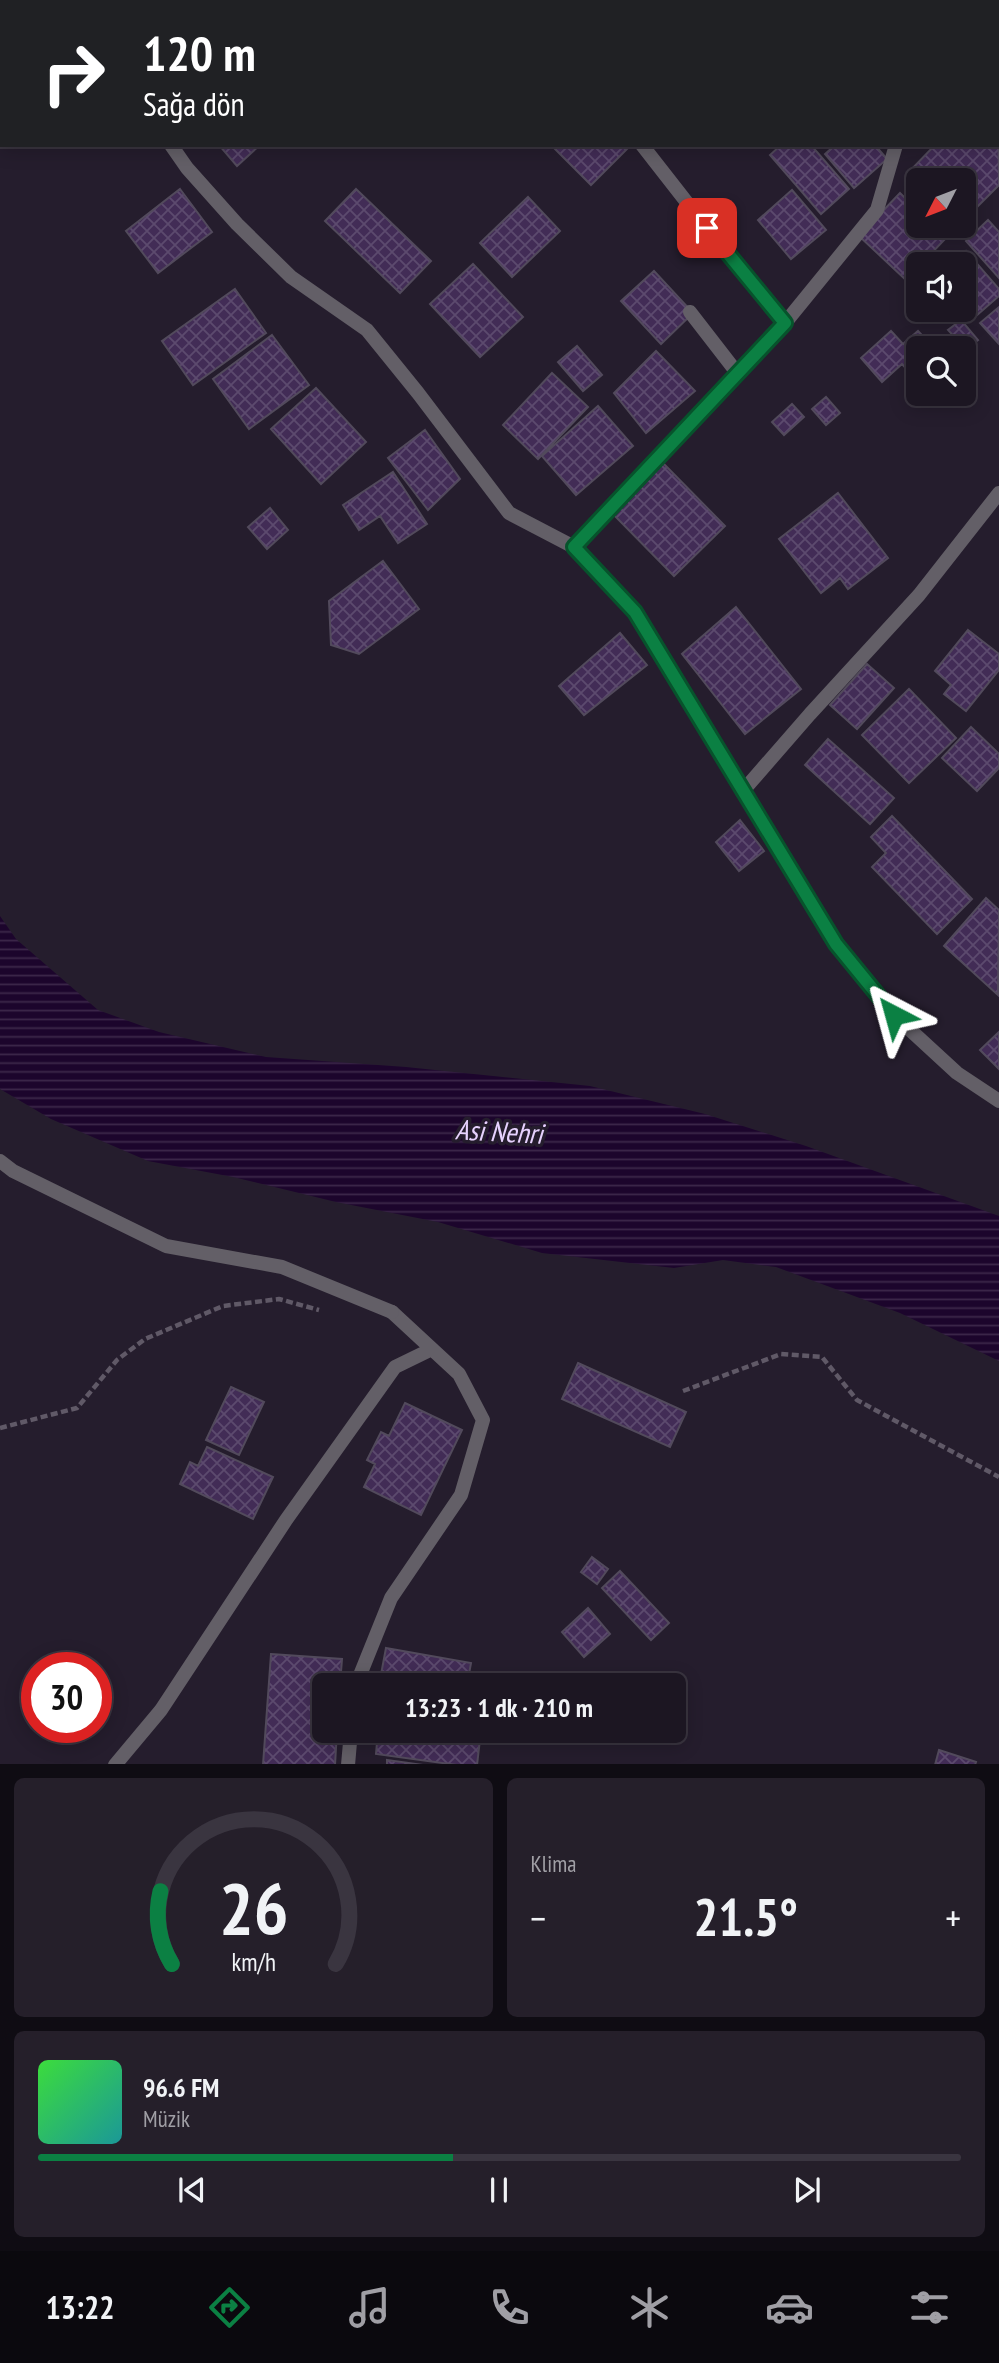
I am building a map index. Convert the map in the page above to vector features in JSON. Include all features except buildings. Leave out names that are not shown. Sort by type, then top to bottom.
[{"type":"street","points":[[173,147],[187,168],[237,224],[291,277],[367,330],[435,414],[509,513],[574,547],[635,612],[836,944],[894,1015],[957,1073],[999,1101]]},
{"type":"street","points":[[644,147],[785,323]]},
{"type":"street","points":[[574,547],[785,323],[877,210],[895,147]]},
{"type":"street","points":[[690,312],[738,374]]},
{"type":"street","points":[[743,792],[919,595],[999,492]]},
{"type":"street","points":[[0,1161],[13,1171],[166,1247],[282,1267],[392,1312],[459,1374],[483,1420],[461,1495],[391,1598],[361,1673]]},
{"type":"street","points":[[116,1764],[161,1710],[279,1531],[395,1367],[432,1349]]},
{"type":"street","points":[[348,1764],[350,1743]]},
{"type":"path","points":[[0,1428],[77,1408],[117,1360],[145,1339],[223,1306],[279,1299],[328,1312]]},
{"type":"path","points":[[683,1391],[781,1354],[822,1357],[857,1400],[999,1477]]},
{"type":"water","name":"Asi Nehri","points":[[0,916],[16,939],[98,1010],[159,1032],[266,1057],[406,1067],[590,1086],[705,1114],[806,1146],[999,1216],[999,1361],[900,1313],[776,1267],[723,1260],[674,1268],[542,1253],[438,1222],[148,1161],[51,1119],[0,1089]]},
{"type":"route","points":[[707,228],[785,323],[574,547],[635,612],[836,944],[894,1015]]}]
